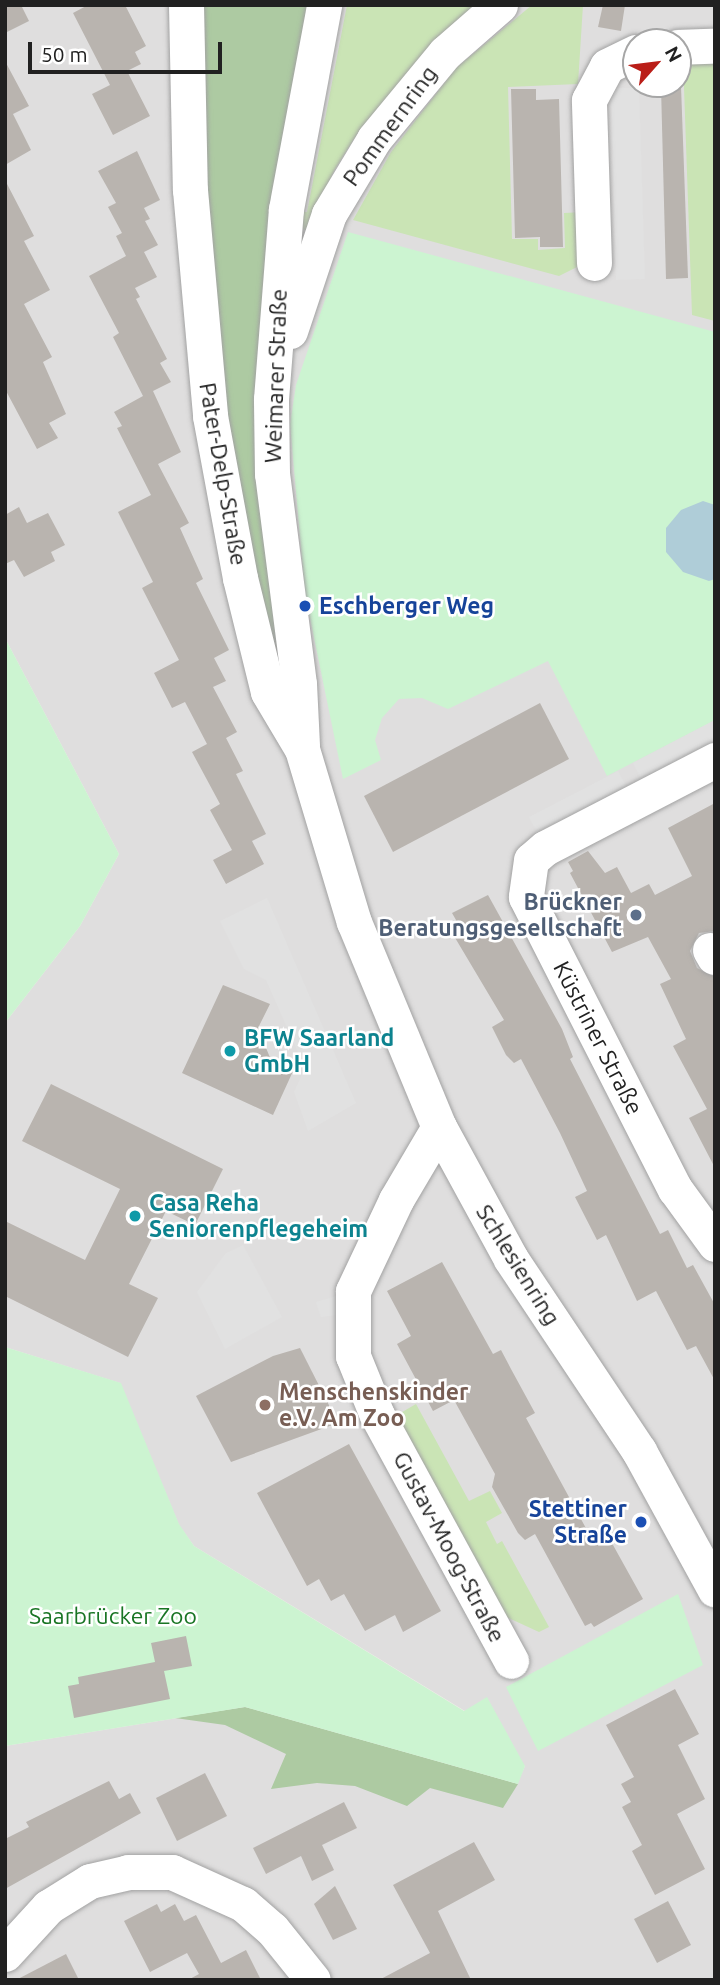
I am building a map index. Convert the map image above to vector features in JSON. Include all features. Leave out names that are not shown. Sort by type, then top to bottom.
[{"type":"street","name":"Pater-Delp-Straße","points":[[186,5],[190,190],[216,460],[268,692],[302,749],[354,922]]},
{"type":"street","name":"Weimarer Straße","points":[[302,749],[299,684],[272,474],[272,388],[286,209],[324,5]]},
{"type":"street","name":"Pommernring","points":[[272,388],[329,214],[350,178],[403,101],[445,52],[500,5]]},
{"type":"street","points":[[692,47],[715,46]]},
{"type":"street","points":[[594,263],[589,100],[607,66],[622,59]]},
{"type":"street","name":"Küstriner Straße","points":[[715,760],[545,848],[531,860],[526,897],[675,1189],[715,1244]]},
{"type":"street","name":"Schlesienring","points":[[354,922],[439,1126],[511,1259],[639,1451],[715,1590]]},
{"type":"street","name":"Gustav-Moog-Straße","points":[[439,1126],[396,1200],[353,1291],[353,1356],[377,1415],[511,1661]]},
{"type":"street","points":[[5,1954],[48,1907],[90,1881],[128,1872],[172,1872],[243,1904],[272,1929],[313,1980]]},
{"type":"shaded area","points":[[5,5],[715,5],[715,1980],[5,1980],[5,1746],[245,1707],[517,1784],[525,1766],[465,1711],[194,1546],[179,1525],[120,1383],[5,1347],[5,1023],[80,926],[119,854],[5,638]]},
{"type":"shaded area","points":[[611,88],[622,88],[622,98],[639,98],[645,279],[616,280]]},
{"type":"shaded area","points":[[715,720],[715,760],[649,794],[633,763]]},
{"type":"shaded area","points":[[618,771],[634,801],[545,848],[529,817]]},
{"type":"shaded area","points":[[267,898],[356,1103],[308,1131],[294,1092],[305,1068],[266,980],[244,969],[220,921]]},
{"type":"shaded area","points":[[243,1245],[282,1317],[225,1349],[197,1292],[226,1253]]},
{"type":"shaded area","points":[[353,1291],[351,1313],[321,1317],[316,1302]]},
{"type":"green space","points":[[201,5],[307,5],[272,206],[286,688],[279,689],[223,416],[204,189]]},
{"type":"green space","points":[[347,5],[476,5],[361,128],[335,169],[306,230],[299,228],[301,212],[307,212]]},
{"type":"green space","points":[[532,5],[583,5],[578,84],[508,87],[512,239],[538,239],[538,250],[565,248],[564,213],[585,212],[587,262],[559,276],[353,220],[391,152],[456,68]]},
{"type":"green space","points":[[715,58],[715,321],[692,315],[684,98],[692,98],[692,59]]},
{"type":"green space","points":[[348,232],[715,332],[715,720],[607,776],[548,661],[448,709],[422,698],[399,699],[382,718],[375,740],[381,760],[343,779],[305,594],[290,424],[296,385]]},
{"type":"green space","points":[[5,638],[119,854],[80,926],[5,1023]]},
{"type":"green space","name":"Saarbrücker Zoo","points":[[5,1347],[121,1383],[179,1524],[194,1546],[464,1711],[487,1697],[525,1766],[518,1784],[245,1707],[5,1746]]},
{"type":"green space","points":[[416,1404],[469,1501],[490,1491],[502,1513],[486,1522],[497,1544],[502,1541],[549,1627],[539,1632],[504,1616],[397,1415]]},
{"type":"green space","points":[[678,1594],[703,1665],[538,1751],[506,1687]]},
{"type":"green space","points":[[245,1707],[518,1784],[503,1808],[430,1788],[407,1806],[355,1786],[317,1783],[271,1789],[286,1754],[225,1725],[175,1718]]},
{"type":"water","points":[[703,501],[715,505],[715,579],[709,581],[683,572],[666,552],[666,528],[681,510]]},
{"type":"building","points":[[5,5],[21,5],[29,21],[5,33]]},
{"type":"building","points":[[88,5],[125,5],[146,46],[135,52],[141,64],[127,71],[150,116],[113,135],[92,94],[110,85],[73,13]]},
{"type":"building","points":[[603,5],[625,5],[621,31],[598,27]]},
{"type":"building","points":[[5,61],[29,106],[13,114],[31,150],[5,165]]},
{"type":"building","points":[[511,89],[536,89],[536,100],[559,99],[563,247],[540,247],[540,237],[515,238]]},
{"type":"building","points":[[661,98],[681,98],[688,278],[666,279]]},
{"type":"building","points":[[137,151],[160,200],[144,208],[150,219],[145,221],[158,245],[144,252],[157,277],[135,288],[140,297],[136,299],[167,359],[160,363],[171,382],[153,391],[181,452],[158,464],[189,523],[180,528],[203,579],[196,583],[229,650],[214,658],[226,681],[213,687],[237,732],[226,738],[243,771],[236,774],[266,834],[252,841],[264,864],[226,884],[213,860],[232,850],[210,810],[220,804],[192,752],[207,744],[185,702],[172,708],[154,673],[179,660],[142,588],[153,582],[118,512],[151,495],[117,428],[122,426],[114,412],[143,396],[113,337],[119,333],[89,276],[126,256],[116,236],[122,233],[108,207],[116,203],[98,171]]},
{"type":"building","points":[[5,180],[34,236],[24,241],[50,290],[24,304],[52,357],[43,362],[66,414],[49,423],[58,438],[37,449],[5,389]]},
{"type":"building","points":[[19,507],[27,523],[48,513],[65,545],[51,552],[55,561],[24,577],[14,560],[5,564],[5,515]]},
{"type":"building","points":[[540,703],[569,759],[393,852],[364,796]]},
{"type":"building","points":[[715,803],[715,931],[699,933],[690,951],[697,968],[715,977],[715,1168],[689,1118],[707,1109],[673,1046],[686,1039],[660,984],[671,979],[648,937],[612,952],[570,873],[573,871],[568,862],[588,851],[605,873],[617,867],[631,893],[649,884],[655,895],[692,876],[668,828]]},
{"type":"building","points":[[488,895],[562,1029],[573,1057],[570,1059],[660,1234],[668,1230],[687,1268],[693,1265],[715,1305],[715,1381],[696,1346],[687,1350],[656,1291],[637,1301],[606,1235],[597,1240],[575,1197],[587,1191],[560,1133],[521,1059],[514,1063],[506,1055],[492,1027],[504,1020],[451,931],[456,920],[452,913]]},
{"type":"building","name":"BFW Saarland GmbH","points":[[223,985],[270,1004],[258,1028],[271,1060],[294,1069],[273,1115],[182,1073]]},
{"type":"building","name":"Casa Reha Seniorenpflegeheim","points":[[51,1084],[223,1169],[195,1225],[166,1211],[129,1284],[158,1298],[128,1357],[5,1296],[5,1221],[85,1260],[120,1189],[22,1141]]},
{"type":"building","points":[[442,1262],[493,1354],[501,1350],[535,1413],[526,1418],[594,1543],[608,1536],[643,1599],[594,1627],[591,1623],[585,1626],[535,1534],[525,1540],[518,1533],[492,1487],[495,1474],[454,1400],[433,1411],[397,1344],[411,1336],[387,1291]]},
{"type":"building","name":"Menschenskinder e.V. Am Zoo","points":[[300,1348],[338,1423],[231,1462],[196,1396],[273,1356]]},
{"type":"building","points":[[349,1444],[441,1611],[403,1632],[395,1615],[365,1631],[344,1594],[331,1601],[319,1579],[307,1586],[257,1493]]},
{"type":"building","points":[[186,1636],[192,1666],[164,1671],[170,1699],[74,1718],[68,1686],[79,1684],[78,1677],[155,1662],[151,1643]]},
{"type":"building","points":[[675,1689],[699,1734],[678,1745],[705,1799],[677,1814],[705,1869],[655,1895],[632,1851],[642,1845],[622,1807],[631,1802],[621,1784],[634,1777],[606,1725]]},
{"type":"building","points":[[205,1773],[227,1816],[177,1841],[156,1798]]},
{"type":"building","points":[[109,1781],[119,1799],[130,1793],[141,1813],[5,1889],[5,1839],[29,1827],[26,1822]]},
{"type":"building","points":[[344,1802],[357,1828],[322,1845],[334,1870],[312,1881],[301,1856],[266,1874],[253,1848]]},
{"type":"building","points":[[474,1842],[495,1880],[438,1911],[471,1980],[379,1980],[430,1953],[393,1885]]},
{"type":"building","points":[[335,1886],[357,1929],[333,1940],[314,1904]]},
{"type":"building","points":[[668,1901],[691,1945],[657,1963],[634,1919]]},
{"type":"building","points":[[157,1904],[161,1912],[175,1904],[184,1921],[196,1915],[221,1963],[246,1950],[261,1980],[188,1980],[199,1974],[187,1953],[150,1972],[124,1921]]},
{"type":"building","points":[[66,1954],[79,1980],[16,1980]]},
{"type":"place","name":"Eschberger Weg","points":[[305,606]]},
{"type":"place","name":"Brückner Beratungsgesellschaft","points":[[636,915]]},
{"type":"place","name":"BFW Saarland GmbH","points":[[230,1051]]},
{"type":"place","name":"Casa Reha Seniorenpflegeheim","points":[[135,1216]]},
{"type":"place","name":"Menschenskinder e.V. Am Zoo","points":[[265,1405]]},
{"type":"place","name":"Stettiner Straße","points":[[641,1522]]}]
